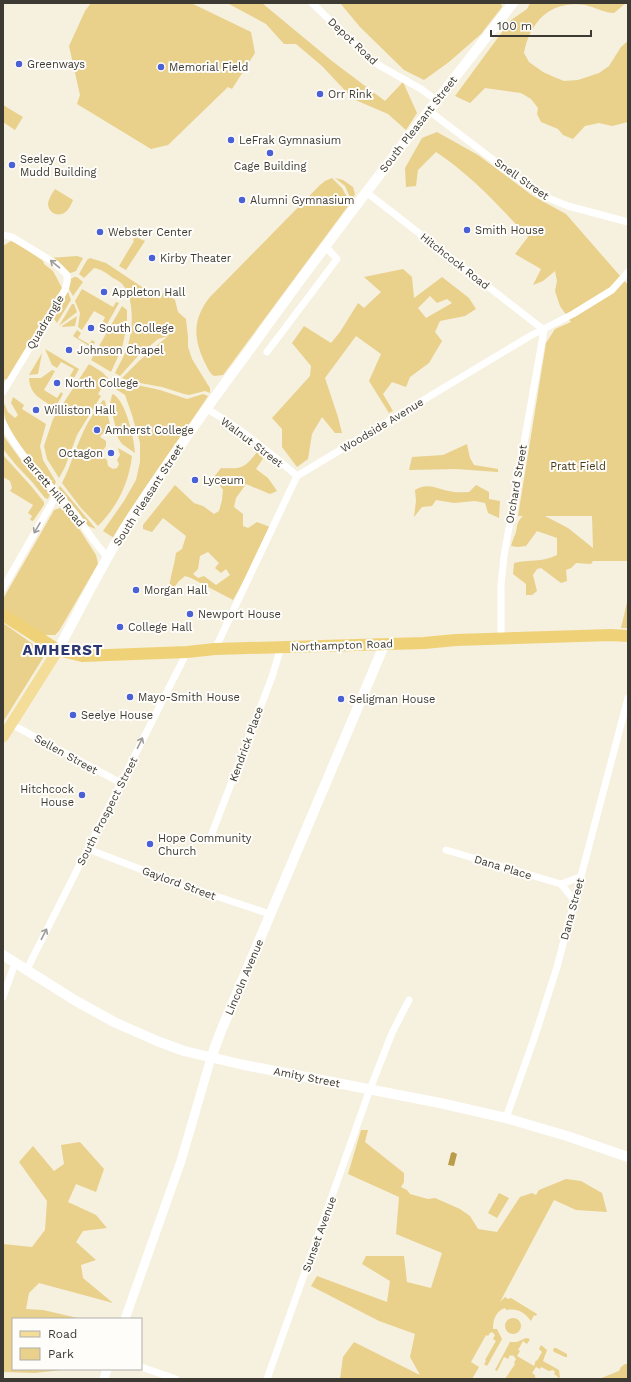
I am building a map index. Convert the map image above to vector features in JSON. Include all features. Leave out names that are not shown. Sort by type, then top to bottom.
[{"type":"highway","name":"Northampton Road","points":[[3,615],[58,650],[68,654],[87,656],[187,652],[215,649],[424,643],[501,638],[611,635],[628,636]]},
{"type":"main road","name":"South Pleasant Street","points":[[3,737],[58,650],[108,556],[176,451],[325,246],[428,110],[513,3]]},
{"type":"main road","name":"Lincoln Avenue","points":[[211,1058],[270,914],[385,643]]},
{"type":"main road","name":"Amity Street","points":[[3,955],[76,1001],[124,1027],[184,1051],[211,1058],[370,1089],[506,1118],[628,1155]]},
{"type":"street","name":"Depot Road","points":[[312,3],[370,59],[421,89],[436,100]]},
{"type":"street","name":"Snell Street","points":[[428,110],[543,196],[568,206],[628,222]]},
{"type":"street","name":"Hitchcock Road","points":[[366,192],[544,330]]},
{"type":"street","name":"Quadrangle","points":[[3,235],[12,237],[55,263],[67,275],[67,282],[65,290],[3,392]]},
{"type":"street","points":[[267,352],[338,259],[325,246]]},
{"type":"street","name":"Woodside Avenue","points":[[297,476],[519,343],[588,305],[612,290],[628,272]]},
{"type":"street","name":"Orchard Street","points":[[501,638],[501,585],[504,556],[544,330]]},
{"type":"street","name":"Walnut Street","points":[[207,409],[249,437],[297,476]]},
{"type":"street","name":"Barrett Hill Road","points":[[3,423],[9,435],[32,467],[79,519],[100,549],[108,556]]},
{"type":"street","points":[[215,649],[297,476]]},
{"type":"street","points":[[3,588],[57,494]]},
{"type":"street","name":"Kendrick Place","points":[[209,841],[272,677],[281,647]]},
{"type":"street","name":"South Prospect Street","points":[[27,969],[187,652]]},
{"type":"street","name":"Dana Street","points":[[506,1118],[536,1036],[557,967],[628,698]]},
{"type":"street","name":"Sellen Street","points":[[11,724],[121,783]]},
{"type":"street","name":"Gaylord Street","points":[[88,849],[176,883],[270,914]]},
{"type":"street","name":"Dana Place","points":[[446,850],[561,884]]},
{"type":"street","points":[[574,900],[561,884],[580,877]]},
{"type":"street","points":[[3,997],[15,963]]},
{"type":"street","name":"Sunset Avenue","points":[[267,1379],[370,1089],[392,1033],[409,1000]]},
{"type":"street","name":"Lincoln Avenue","points":[[125,1318],[181,1161],[211,1058]]},
{"type":"street","points":[[142,1366],[176,1379]]},
{"type":"green space","name":"Memorial Field","points":[[91,3],[191,3],[251,32],[255,53],[232,89],[228,87],[168,145],[151,149],[77,104],[80,95],[69,46],[85,11]]},
{"type":"green space","points":[[227,3],[262,3],[332,61],[385,101],[403,82],[417,113],[406,130],[388,114],[353,99],[322,66],[296,44],[284,44],[266,24]]},
{"type":"green space","points":[[340,3],[501,3],[502,7],[481,34],[449,62],[424,80],[404,70],[360,27]]},
{"type":"green space","points":[[530,3],[626,3],[614,13],[585,5],[573,4],[552,10],[537,22],[531,31],[524,53],[529,62],[543,72],[564,81],[578,80],[599,73],[609,66],[621,47],[628,41],[628,122],[612,126],[599,123],[585,126],[573,139],[563,135],[558,129],[541,122],[537,114],[538,108],[531,99],[521,93],[485,88],[470,103],[455,96],[511,20],[527,9]]},
{"type":"green space","points":[[3,105],[23,117],[15,130],[3,122]]},
{"type":"green space","name":"Pratt Field","points":[[437,132],[478,155],[533,196],[566,214],[628,285],[628,561],[593,561],[591,564],[576,563],[571,568],[566,570],[567,581],[561,583],[541,568],[537,569],[533,575],[537,591],[532,595],[526,595],[526,584],[513,574],[514,563],[541,560],[557,555],[557,538],[537,531],[526,546],[511,546],[520,519],[523,516],[518,516],[546,343],[555,329],[571,322],[560,306],[555,291],[557,281],[555,271],[543,281],[533,285],[541,269],[515,254],[528,237],[484,192],[449,161],[436,152],[418,170],[416,186],[406,187],[405,168],[422,138]],"holes":[[[545,516],[592,516],[593,548],[568,528]]]},
{"type":"green space","points":[[332,178],[342,188],[351,202],[223,375],[212,375],[200,352],[196,328],[200,312],[204,305],[210,297],[320,185]]},
{"type":"green space","points":[[335,178],[343,180],[353,187],[355,194],[353,199],[350,197],[345,186]]},
{"type":"green space","points":[[55,189],[73,200],[67,211],[61,214],[52,212],[48,207],[49,199]]},
{"type":"green space","points":[[135,237],[145,241],[126,270],[119,266]]},
{"type":"green space","points":[[11,241],[17,243],[43,261],[44,264],[53,271],[62,288],[13,372],[7,379],[3,380],[3,246]]},
{"type":"green space","points":[[77,256],[83,258],[76,271],[68,274],[50,258]]},
{"type":"green space","points":[[90,258],[106,263],[160,299],[164,291],[175,300],[178,312],[186,319],[188,347],[192,359],[210,388],[210,393],[205,391],[189,395],[122,378],[168,336],[158,339],[138,356],[120,376],[115,373],[127,348],[131,333],[132,316],[130,298],[122,284],[107,273],[94,268],[84,278],[79,274],[87,260]]},
{"type":"green space","points":[[403,269],[412,277],[414,298],[442,277],[469,298],[476,309],[465,316],[440,321],[435,332],[442,341],[429,363],[410,377],[406,387],[392,382],[383,394],[393,411],[389,413],[369,381],[381,354],[356,336],[325,378],[342,433],[335,433],[322,417],[312,434],[308,459],[297,467],[282,447],[282,429],[272,418],[310,376],[311,366],[292,343],[304,326],[331,343],[340,332],[358,303],[364,308],[381,292],[364,277]],"holes":[[[430,296],[437,303],[447,299],[452,303],[426,318],[418,308]]]},
{"type":"green space","points":[[77,277],[83,282],[73,296],[69,289],[71,279]]},
{"type":"green space","points":[[82,289],[113,307],[116,302],[119,303],[106,326],[102,324],[105,317],[94,311],[82,330],[78,327],[80,313],[75,301]]},
{"type":"green space","points":[[67,292],[71,300],[57,323],[52,316]]},
{"type":"green space","points":[[72,304],[74,304],[77,312],[59,326]]},
{"type":"green space","points":[[122,306],[127,310],[127,325],[122,348],[111,372],[91,360]]},
{"type":"green space","points":[[77,316],[75,326],[62,327],[62,326]]},
{"type":"green space","points":[[77,330],[81,333],[78,338],[89,344],[92,340],[95,342],[92,348],[73,336]]},
{"type":"green space","points":[[45,349],[79,369],[74,378],[70,376],[74,369],[61,362],[57,368],[52,365]]},
{"type":"green space","points":[[42,353],[38,374],[29,375]]},
{"type":"green space","points":[[89,364],[102,372],[108,378],[98,394],[101,396],[77,435],[65,467],[59,478],[47,459],[44,446],[53,419]]},
{"type":"green space","points":[[52,370],[55,371],[44,390],[57,398],[61,392],[63,394],[55,408],[34,393],[29,378],[41,378]]},
{"type":"green space","points":[[119,381],[160,390],[187,399],[203,394],[208,396],[114,538],[103,531],[124,501],[136,480],[140,462],[140,443],[125,395],[114,388]]},
{"type":"green space","points":[[113,394],[122,404],[128,420],[135,453],[122,444],[118,438],[110,403]]},
{"type":"green space","points":[[13,397],[24,405],[22,409],[46,424],[40,446],[43,460],[56,482],[54,486],[29,459],[13,437],[4,414],[4,403],[8,412],[15,418],[18,415],[11,403]]},
{"type":"green space","points":[[103,400],[105,401],[111,430],[105,435],[102,434],[100,437],[106,441],[106,446],[102,451],[104,458],[107,460],[108,466],[113,469],[117,468],[119,464],[117,460],[120,455],[118,448],[132,456],[128,476],[121,494],[111,511],[98,526],[81,508],[62,483],[85,427]]},
{"type":"green space","points":[[3,435],[23,463],[50,494],[48,499],[45,498],[3,449]]},
{"type":"green space","points":[[467,444],[470,458],[474,465],[498,469],[498,472],[456,469],[409,470],[412,457],[443,455]]},
{"type":"green space","points":[[257,452],[264,457],[256,469],[268,478],[277,491],[270,494],[246,484],[236,498],[234,507],[243,514],[243,526],[248,528],[257,522],[270,527],[251,568],[233,600],[185,576],[169,594],[176,553],[182,549],[186,536],[163,518],[152,532],[143,529],[143,525],[175,485],[194,503],[203,506],[214,514],[219,511],[223,490],[214,477],[221,468],[242,467],[249,462]],"holes":[[[208,552],[219,563],[215,568],[221,573],[226,569],[230,575],[216,585],[204,576],[198,578],[193,574],[198,569],[200,556]]]},
{"type":"green space","points":[[3,455],[44,502],[44,505],[33,521],[30,520],[32,516],[28,513],[33,505],[10,491],[12,488],[10,481],[3,477]]},
{"type":"green space","points":[[476,485],[489,492],[489,499],[500,501],[499,518],[488,513],[485,503],[475,501],[454,503],[436,500],[432,506],[422,507],[414,517],[416,501],[415,490],[428,486],[454,492],[469,492]]},
{"type":"green space","points":[[60,486],[96,529],[88,526],[78,512],[57,490]]},
{"type":"green space","points":[[60,508],[66,511],[76,524],[96,555],[98,564],[59,631],[55,635],[44,635],[3,610],[3,599],[54,510]]},
{"type":"green space","points":[[628,598],[628,628],[621,628]]},
{"type":"green space","points":[[3,623],[40,649],[43,658],[3,722]]},
{"type":"green space","points":[[361,1130],[368,1130],[365,1142],[404,1173],[404,1182],[401,1187],[407,1190],[410,1194],[428,1199],[435,1198],[460,1209],[470,1216],[478,1229],[497,1232],[520,1197],[532,1193],[536,1195],[539,1190],[566,1179],[581,1181],[602,1193],[607,1212],[576,1210],[554,1200],[500,1302],[505,1297],[508,1299],[511,1298],[537,1314],[536,1316],[534,1315],[531,1321],[526,1315],[517,1310],[506,1310],[505,1308],[497,1313],[494,1319],[493,1329],[497,1329],[502,1339],[487,1366],[484,1364],[486,1361],[485,1360],[496,1341],[493,1339],[495,1335],[492,1332],[488,1336],[486,1335],[471,1362],[479,1367],[472,1379],[340,1379],[343,1357],[354,1342],[420,1375],[410,1357],[415,1334],[379,1321],[311,1286],[317,1276],[387,1302],[390,1281],[362,1264],[366,1256],[404,1256],[407,1282],[431,1288],[442,1253],[396,1234],[399,1197],[348,1174]]},
{"type":"green space","points":[[80,1142],[104,1169],[96,1192],[76,1184],[68,1202],[96,1215],[107,1228],[83,1231],[76,1242],[96,1260],[81,1265],[83,1278],[113,1303],[39,1283],[29,1293],[26,1309],[43,1310],[78,1318],[12,1318],[12,1370],[61,1370],[35,1373],[3,1372],[3,1244],[32,1247],[45,1230],[47,1201],[19,1162],[33,1146],[54,1171],[64,1164],[61,1145]]},
{"type":"green space","points":[[499,1193],[509,1198],[497,1218],[488,1213]]},
{"type":"green space","points":[[513,1318],[520,1323],[521,1326],[516,1333],[513,1334],[506,1329],[505,1326],[510,1319]]},
{"type":"green space","points":[[526,1338],[530,1339],[527,1344],[523,1341],[518,1350],[520,1351],[517,1356],[534,1366],[536,1360],[537,1361],[542,1352],[539,1349],[541,1345],[547,1350],[543,1361],[559,1370],[560,1378],[554,1374],[555,1372],[553,1370],[549,1371],[541,1367],[540,1369],[536,1367],[532,1373],[537,1379],[505,1379],[515,1364],[516,1359],[513,1355],[510,1355],[508,1359],[504,1357],[497,1371],[495,1370],[510,1342],[517,1342]]},
{"type":"green space","points":[[554,1348],[567,1354],[567,1357],[554,1352]]},
{"type":"green space","points":[[625,1364],[628,1364],[628,1379],[599,1379],[619,1371]]},
{"type":"shaded area","points":[[453,1152],[457,1154],[454,1166],[448,1165],[451,1153]]},
{"type":"place","name":"Greenways","points":[[19,64]]},
{"type":"place","name":"Memorial Field","points":[[161,67]]},
{"type":"place","name":"Orr Rink","points":[[320,94]]},
{"type":"place","name":"LeFrak Gymnasium","points":[[231,140]]},
{"type":"place","name":"Cage Building","points":[[270,153]]},
{"type":"place","name":"Seeley G Mudd Building","points":[[12,165]]},
{"type":"place","name":"Alumni Gymnasium","points":[[242,200]]},
{"type":"place","name":"Smith House","points":[[467,230]]},
{"type":"place","name":"Webster Center","points":[[100,232]]},
{"type":"place","name":"Kirby Theater","points":[[152,258]]},
{"type":"place","name":"Appleton Hall","points":[[104,292]]},
{"type":"place","name":"South College","points":[[91,328]]},
{"type":"place","name":"Johnson Chapel","points":[[69,350]]},
{"type":"place","name":"North College","points":[[57,383]]},
{"type":"place","name":"Williston Hall","points":[[36,410]]},
{"type":"place","name":"Amherst College","points":[[97,430]]},
{"type":"place","name":"Octagon","points":[[111,453]]},
{"type":"place","name":"Lyceum","points":[[195,480]]},
{"type":"place","name":"Morgan Hall","points":[[136,590]]},
{"type":"place","name":"Newport House","points":[[190,614]]},
{"type":"place","name":"College Hall","points":[[120,627]]},
{"type":"place","name":"Mayo-Smith House","points":[[130,697]]},
{"type":"place","name":"Seligman House","points":[[341,699]]},
{"type":"place","name":"Seelye House","points":[[73,715]]},
{"type":"place","name":"Hitchcock House","points":[[82,795]]},
{"type":"place","name":"Hope Community Church","points":[[150,844]]},
{"type":"district","name":"AMHERST","points":[[63,650]]}]
